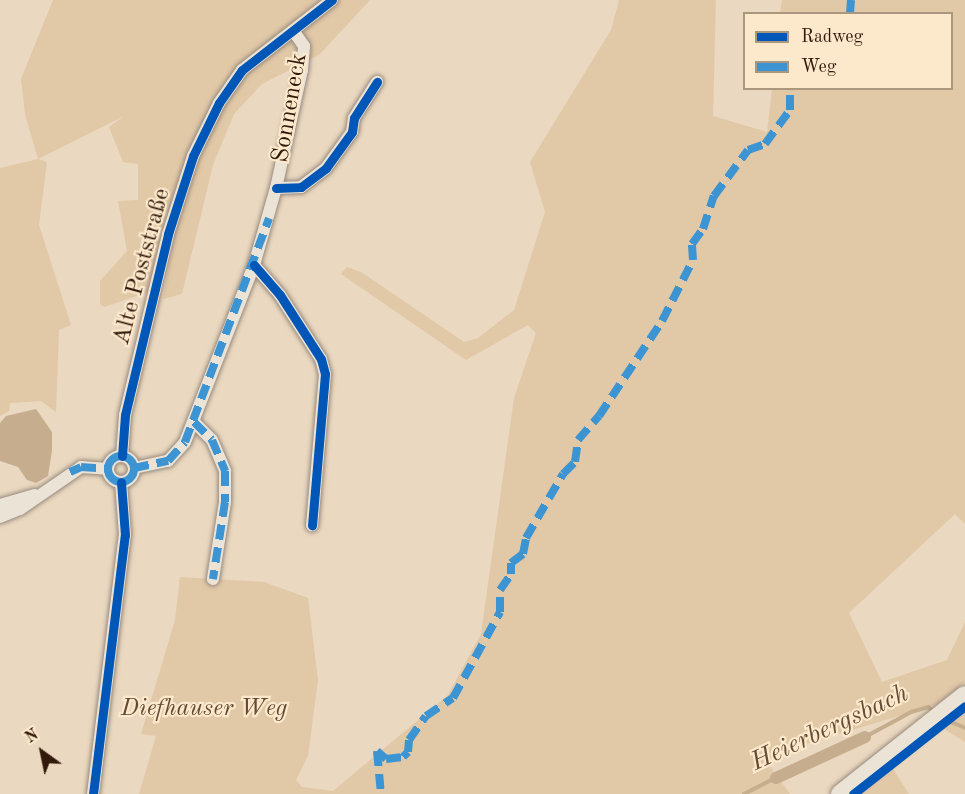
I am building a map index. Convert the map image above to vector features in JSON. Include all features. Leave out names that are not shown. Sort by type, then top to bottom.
[{"type":"main road","points":[[840,794],[965,695]]},
{"type":"street","name":"Alte Poststraße","points":[[122,456],[125,415],[168,234],[193,156],[219,103],[242,70],[332,0]]},
{"type":"street","name":"Sonneneck","points":[[134,468],[168,461],[185,442],[254,265],[269,218],[304,54],[301,39],[293,30]]},
{"type":"street","name":"Sonneneck","points":[[276,188],[301,187],[326,168],[352,132],[354,118],[377,82]]},
{"type":"street","points":[[254,265],[280,295],[321,359],[325,374],[310,511],[312,525]]},
{"type":"street","points":[[194,422],[212,440],[225,471],[225,502],[213,579]]},
{"type":"street","points":[[122,456],[134,468],[129,479],[121,482],[113,480],[108,469],[114,458],[122,456]]},
{"type":"street","points":[[0,517],[20,509],[36,494],[81,467],[108,469]]},
{"type":"street","points":[[93,794],[125,535],[121,482]]},
{"type":"street","points":[[0,505],[36,494]]},
{"type":"green space","points":[[53,0],[370,0],[319,55],[262,84],[234,114],[213,165],[182,294],[163,299],[174,237],[198,161],[223,107],[247,75],[240,70],[214,100],[188,152],[163,233],[149,292],[104,307],[100,304],[100,281],[127,251],[118,201],[138,200],[138,164],[123,162],[109,127],[124,116],[38,159],[25,114],[21,79]]},
{"type":"green space","name":"Diefhauser Weg","points":[[619,0],[716,0],[713,116],[767,132],[772,90],[953,90],[953,12],[780,12],[782,0],[965,0],[965,524],[955,514],[849,613],[882,682],[947,660],[965,622],[965,683],[938,704],[780,752],[767,762],[790,794],[139,794],[156,736],[141,734],[175,620],[180,577],[264,582],[308,598],[318,680],[308,756],[296,780],[302,787],[333,791],[448,695],[481,634],[514,398],[536,333],[528,325],[466,360],[341,274],[347,267],[361,272],[464,342],[478,338],[514,310],[545,212],[530,162],[611,30]]},
{"type":"green space","points":[[38,159],[47,162],[39,225],[71,325],[59,330],[56,412],[41,401],[10,403],[9,411],[0,416],[0,168]]},
{"type":"green space","points":[[965,706],[965,742],[938,725]]},
{"type":"green space","points":[[893,769],[909,794],[861,794]]},
{"type":"shaded area","points":[[36,409],[52,432],[52,450],[48,476],[36,483],[27,480],[18,467],[0,461],[0,423],[6,416]]},
{"type":"waterway","name":"Heierbergsbach","points":[[865,737],[911,712],[928,707],[934,711]]},
{"type":"waterway","name":"Heierbergsbach","points":[[944,719],[965,728]]},
{"type":"waterway","name":"Heierbergsbach","points":[[776,778],[865,737]]},
{"type":"waterway","name":"Heierbergsbach","points":[[744,794],[776,778]]},
{"type":"marked path","points":[[850,12],[851,0]]},
{"type":"marked path","points":[[377,751],[386,759],[403,757],[408,752],[409,740],[426,716],[453,698],[500,612],[500,590],[511,574],[511,563],[523,554],[526,538],[563,474],[575,462],[578,440],[599,416],[662,321],[693,260],[692,244],[703,229],[714,196],[748,150],[765,144],[790,110],[790,90]]},
{"type":"marked path","points":[[134,468],[168,461],[185,442],[269,218]]},
{"type":"marked path","points":[[194,422],[212,440],[225,471],[225,502],[213,579]]},
{"type":"marked path","points":[[121,456],[130,460],[134,469],[130,478],[121,482],[112,478],[108,469],[112,460],[121,456]]},
{"type":"marked path","points":[[70,472],[81,467],[108,469]]},
{"type":"marked path","points":[[377,751],[381,794]]},
{"type":"cycle path","points":[[122,456],[125,415],[168,234],[193,156],[219,103],[242,70],[332,0]]},
{"type":"cycle path","points":[[276,188],[301,187],[326,168],[352,132],[354,118],[377,82]]},
{"type":"cycle path","points":[[254,265],[280,295],[321,359],[325,374],[312,525]]},
{"type":"cycle path","points":[[93,794],[125,535],[121,482]]},
{"type":"cycle path","points":[[853,794],[965,706]]}]
